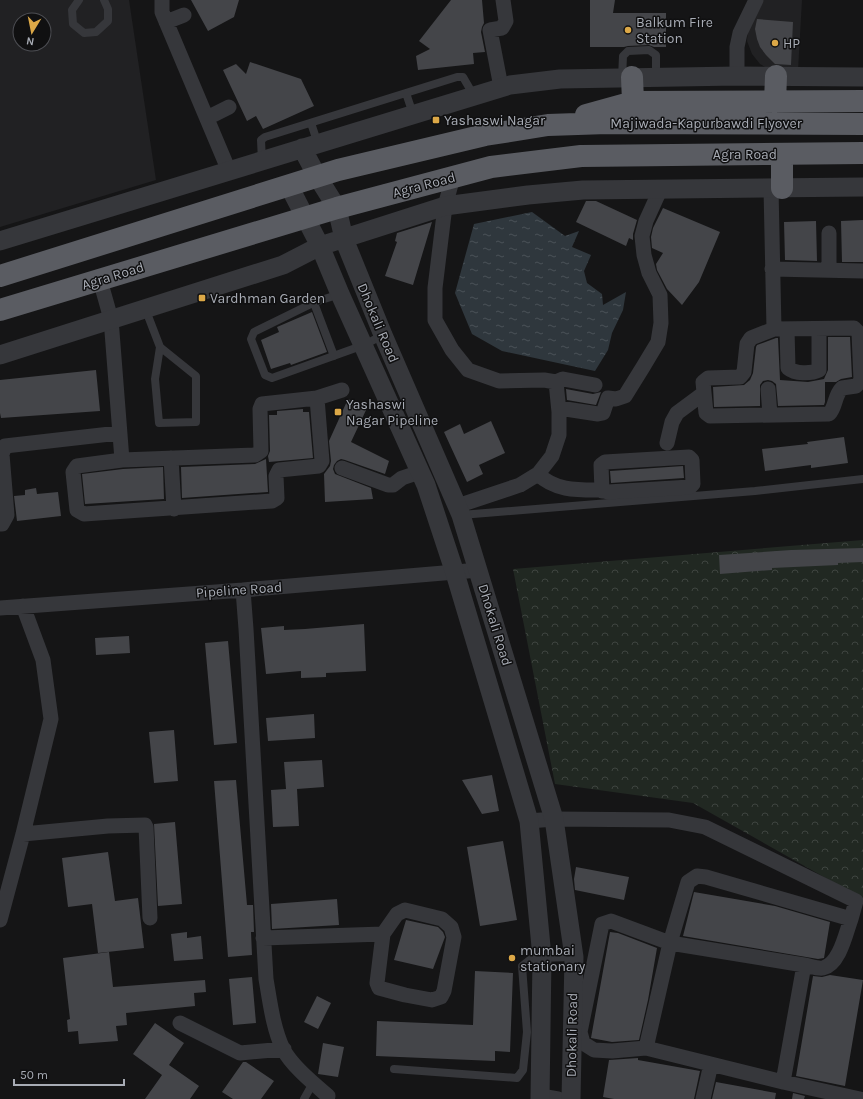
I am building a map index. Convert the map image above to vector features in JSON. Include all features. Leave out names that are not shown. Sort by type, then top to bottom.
[{"type":"highway","points":[[775,102],[776,76]]},
{"type":"highway","points":[[627,78],[633,102]]},
{"type":"highway","points":[[0,276],[317,176],[416,150],[484,135],[548,125],[633,102],[863,101]]},
{"type":"highway","name":"Majiwada-Kapurbawdi Flyover","points":[[548,125],[606,123],[863,124]]},
{"type":"highway","name":"Agra Road","points":[[0,310],[337,208],[491,167],[581,156],[863,153]]},
{"type":"highway","points":[[777,188],[782,154]]},
{"type":"street","points":[[162,0],[162,12],[229,171]]},
{"type":"street","points":[[501,87],[489,24],[502,28],[506,21],[503,0]]},
{"type":"street","points":[[737,76],[737,47],[740,33],[756,0]]},
{"type":"street","points":[[166,22],[184,15]]},
{"type":"street","points":[[0,241],[510,85],[560,79],[737,76],[863,77]]},
{"type":"street","points":[[207,118],[229,107]]},
{"type":"street","name":"Dhokali Road","points":[[310,146],[317,176],[337,208],[344,239],[383,335],[459,511],[554,819],[574,957],[571,1099]]},
{"type":"street","points":[[453,177],[445,206],[435,288],[435,320],[452,350],[468,370],[498,381],[544,380],[556,382],[562,379],[595,385]]},
{"type":"street","name":"Dhokali Road","points":[[289,186],[320,246],[426,485],[455,573],[529,821],[542,957],[546,1098]]},
{"type":"street","points":[[0,355],[283,265],[320,246],[445,206],[544,193],[583,190],[863,187]]},
{"type":"street","points":[[559,408],[598,414],[603,413],[608,398],[616,400],[625,396],[658,342],[661,323],[660,295],[644,255],[642,236],[646,221],[661,188]]},
{"type":"street","points":[[777,188],[772,269],[788,368],[792,372],[814,372],[819,370],[819,329]]},
{"type":"street","points":[[829,233],[829,270]]},
{"type":"street","points":[[772,269],[863,271]]},
{"type":"street","points":[[100,280],[111,319],[122,460]]},
{"type":"street","points":[[854,328],[859,333],[861,382],[856,386],[842,388],[837,393],[832,410],[829,414],[710,416],[706,413],[703,382],[708,378],[740,377],[744,372],[747,344],[751,338],[781,329],[819,329],[854,328]]},
{"type":"street","points":[[459,511],[520,485],[538,474],[552,456],[559,435],[559,408],[556,382]]},
{"type":"street","points":[[768,389],[770,415]]},
{"type":"street","points":[[317,398],[322,461],[319,466],[279,470],[276,476],[277,498],[272,501],[174,509],[84,514],[77,510],[73,472],[77,466],[122,460],[255,455],[261,451],[260,409],[262,404],[317,398],[342,390]]},
{"type":"street","points":[[667,443],[672,422],[676,413],[704,394]]},
{"type":"street","points":[[0,524],[2,524],[7,515],[2,454],[5,446],[119,433]]},
{"type":"street","points":[[406,442],[427,436]]},
{"type":"street","points":[[538,474],[553,485],[568,489],[608,492],[690,487],[693,484],[692,460],[688,457],[605,462],[601,465],[602,491]]},
{"type":"street","points":[[171,458],[174,509]]},
{"type":"street","points":[[342,468],[388,485],[393,485],[402,478],[420,472]]},
{"type":"street","name":"Pipeline Road","points":[[0,608],[242,590],[478,570]]},
{"type":"street","points":[[242,590],[266,979],[275,1025],[284,1049],[303,1074],[328,1096]]},
{"type":"street","points":[[0,920],[23,834],[50,719],[43,660],[23,606]]},
{"type":"street","points":[[529,821],[554,819],[669,820],[706,827],[856,901],[839,953],[827,967],[821,968],[670,943],[611,921],[602,924],[580,1032],[583,1043],[594,1050],[612,1051],[646,1048],[783,1082],[860,1099]]},
{"type":"street","points":[[23,834],[108,826],[145,825],[150,918]]},
{"type":"street","points":[[646,1048],[670,943],[688,882],[697,876],[706,877],[851,919]]},
{"type":"street","points":[[406,910],[442,919],[451,927],[454,937],[444,991],[441,997],[432,1000],[404,995],[379,988],[377,983],[383,934],[397,914],[406,910]]},
{"type":"street","points":[[263,938],[383,934]]},
{"type":"street","points":[[783,1082],[804,965]]},
{"type":"street","points":[[180,1023],[240,1053],[284,1049]]},
{"type":"street","points":[[703,1099],[711,1064]]},
{"type":"lane","points":[[79,0],[72,10],[73,24],[84,33],[96,32],[108,21],[108,9],[104,0]]},
{"type":"lane","points":[[627,78],[624,56],[628,51],[649,50],[656,55],[656,77]]},
{"type":"lane","points":[[262,161],[261,140],[265,137],[457,77],[464,77],[474,96]]},
{"type":"lane","points":[[406,93],[413,114]]},
{"type":"lane","points":[[310,123],[310,146]]},
{"type":"lane","points":[[340,294],[314,303],[254,332],[252,339],[265,376],[272,378],[364,345],[383,335]]},
{"type":"lane","points":[[314,303],[334,356]]},
{"type":"lane","points":[[145,308],[160,347],[155,379],[159,423],[196,422],[196,376],[160,347]]},
{"type":"lane","points":[[459,511],[755,491],[863,479]]},
{"type":"lane","points":[[394,1069],[517,1078],[523,1070],[527,1032],[522,966],[532,958],[574,957]]},
{"type":"lane","points":[[304,1099],[313,1083]]},
{"type":"shaded area","points":[[0,0],[129,0],[156,180],[0,227]]},
{"type":"shaded area","points":[[762,0],[802,0],[798,71],[772,71],[760,64],[752,54],[747,41],[748,28]]},
{"type":"green space","points":[[863,540],[863,899],[693,803],[555,784],[513,569]]},
{"type":"water","points":[[532,212],[565,236],[579,231],[572,247],[591,255],[584,271],[587,283],[602,294],[603,305],[626,292],[623,310],[612,333],[608,350],[595,371],[502,351],[472,334],[455,293],[474,224]]},
{"type":"building","points":[[191,0],[239,0],[234,17],[208,31]]},
{"type":"building","points":[[451,0],[482,0],[484,23],[481,32],[485,52],[473,53],[474,64],[418,70],[416,56],[430,49],[419,41]]},
{"type":"building","name":"Balkum Fire Station","points":[[590,0],[615,0],[613,13],[666,13],[666,47],[654,47],[649,45],[590,47]]},
{"type":"building","name":"HP","points":[[757,19],[793,22],[791,65],[775,64],[760,47],[755,29]]},
{"type":"building","points":[[250,62],[301,79],[314,106],[263,129],[256,116],[247,121],[223,70],[236,64],[246,74]]},
{"type":"building","points":[[586,201],[596,201],[637,220],[633,240],[629,238],[626,246],[576,222]]},
{"type":"building","points":[[663,208],[720,232],[699,282],[682,305],[667,289],[657,270],[656,264],[663,253],[652,248],[651,237],[653,228]]},
{"type":"building","points":[[863,220],[863,262],[842,262],[841,221]]},
{"type":"building","points":[[816,221],[817,261],[785,260],[784,222]]},
{"type":"building","points":[[432,222],[413,285],[385,276],[397,242],[395,241],[397,233]]},
{"type":"building","points":[[312,312],[327,352],[291,365],[290,363],[271,369],[261,340],[279,332],[277,327]]},
{"type":"building","points":[[828,337],[850,337],[852,377],[841,379],[836,382],[825,382],[824,405],[778,406],[776,384],[768,380],[763,381],[760,385],[760,406],[714,407],[713,387],[744,385],[750,380],[753,373],[757,345],[776,338],[778,338],[780,380],[808,382],[824,379],[828,370]]},
{"type":"building","points":[[96,370],[100,411],[1,418],[0,380]]},
{"type":"building","points":[[566,389],[593,394],[601,392],[596,405],[567,400]]},
{"type":"building","points":[[348,399],[367,408],[351,442],[389,461],[385,474],[345,460],[341,459],[337,461],[333,469],[335,474],[371,488],[373,499],[325,502],[324,474],[330,466],[331,461],[329,441]]},
{"type":"building","points":[[303,409],[303,412],[309,412],[313,458],[269,462],[269,415],[277,415],[277,411]]},
{"type":"building","points":[[491,421],[505,453],[479,465],[483,474],[467,482],[444,432],[460,424],[464,434]]},
{"type":"building","points":[[844,437],[848,463],[811,468],[811,465],[765,471],[762,449],[808,444],[807,442]]},
{"type":"building","points":[[266,459],[268,492],[182,498],[181,467],[255,464]]},
{"type":"building","points":[[683,466],[684,478],[611,483],[610,471]]},
{"type":"building","points":[[163,467],[164,499],[85,504],[82,474],[123,469]]},
{"type":"building","points":[[36,488],[37,494],[58,492],[61,516],[17,521],[14,496],[25,495],[25,490]]},
{"type":"building","points":[[863,548],[863,562],[838,563],[838,565],[772,568],[772,570],[720,574],[719,555],[791,550]]},
{"type":"building","points":[[364,624],[366,671],[326,673],[326,677],[301,678],[301,671],[266,674],[261,628],[284,626],[284,630]]},
{"type":"building","points":[[129,636],[130,653],[96,655],[95,638]]},
{"type":"building","points":[[228,641],[237,743],[214,745],[205,643]]},
{"type":"building","points":[[314,714],[315,738],[268,741],[266,718]]},
{"type":"building","points":[[174,730],[178,781],[154,783],[149,732]]},
{"type":"building","points":[[322,760],[324,787],[297,789],[299,826],[273,827],[271,790],[286,789],[284,762]]},
{"type":"building","points":[[492,775],[499,811],[482,814],[462,780]]},
{"type":"building","points":[[236,780],[247,905],[253,905],[254,932],[251,932],[252,955],[228,957],[214,781]]},
{"type":"building","points":[[175,822],[182,904],[158,906],[154,824]]},
{"type":"building","points":[[503,841],[517,920],[480,926],[467,847]]},
{"type":"building","points":[[108,852],[115,901],[138,898],[144,948],[98,953],[92,904],[68,907],[62,858]]},
{"type":"building","points":[[576,867],[629,877],[624,900],[575,890],[574,879]]},
{"type":"building","points":[[694,892],[775,906],[830,922],[824,958],[818,959],[683,936]]},
{"type":"building","points":[[337,899],[339,925],[272,929],[271,904]]},
{"type":"building","points":[[406,920],[438,927],[443,932],[445,937],[433,969],[394,960]]},
{"type":"building","points":[[187,932],[187,938],[201,936],[203,959],[174,961],[171,934]]},
{"type":"building","points":[[610,932],[618,933],[657,948],[639,1040],[612,1042],[591,1038]]},
{"type":"building","points":[[109,952],[113,987],[205,980],[206,992],[194,993],[195,1006],[126,1013],[127,1025],[116,1026],[118,1041],[79,1044],[78,1031],[68,1032],[67,1020],[70,1019],[63,958]]},
{"type":"building","points":[[475,971],[513,973],[510,1052],[495,1051],[495,1061],[376,1056],[377,1021],[473,1025]]},
{"type":"building","points":[[830,975],[863,980],[845,1086],[796,1076],[813,976],[822,977]]},
{"type":"building","points":[[252,977],[256,1023],[233,1025],[229,979]]},
{"type":"building","points":[[317,996],[331,1003],[318,1029],[304,1022]]},
{"type":"building","points":[[155,1023],[184,1043],[169,1065],[199,1086],[190,1099],[145,1099],[162,1075],[133,1054]]},
{"type":"building","points":[[323,1043],[344,1047],[338,1077],[318,1074]]},
{"type":"building","points":[[638,1058],[638,1060],[700,1071],[694,1099],[614,1099],[603,1097],[609,1060]]},
{"type":"building","points":[[243,1062],[246,1062],[274,1081],[261,1099],[233,1099],[222,1092]]},
{"type":"building","points":[[716,1082],[776,1093],[775,1099],[712,1099]]},
{"type":"building","points":[[793,1093],[805,1096],[804,1099],[792,1099]]},
{"type":"place","name":"Balkum Fire Station","points":[[628,30]]},
{"type":"place","name":"HP","points":[[775,43]]},
{"type":"place","name":"Yashaswi Nagar","points":[[436,120]]},
{"type":"place","name":"Vardhman Garden","points":[[202,298]]},
{"type":"place","name":"Yashaswi Nagar Pipeline","points":[[338,412]]},
{"type":"place","name":"mumbai stationary","points":[[512,958]]}]
